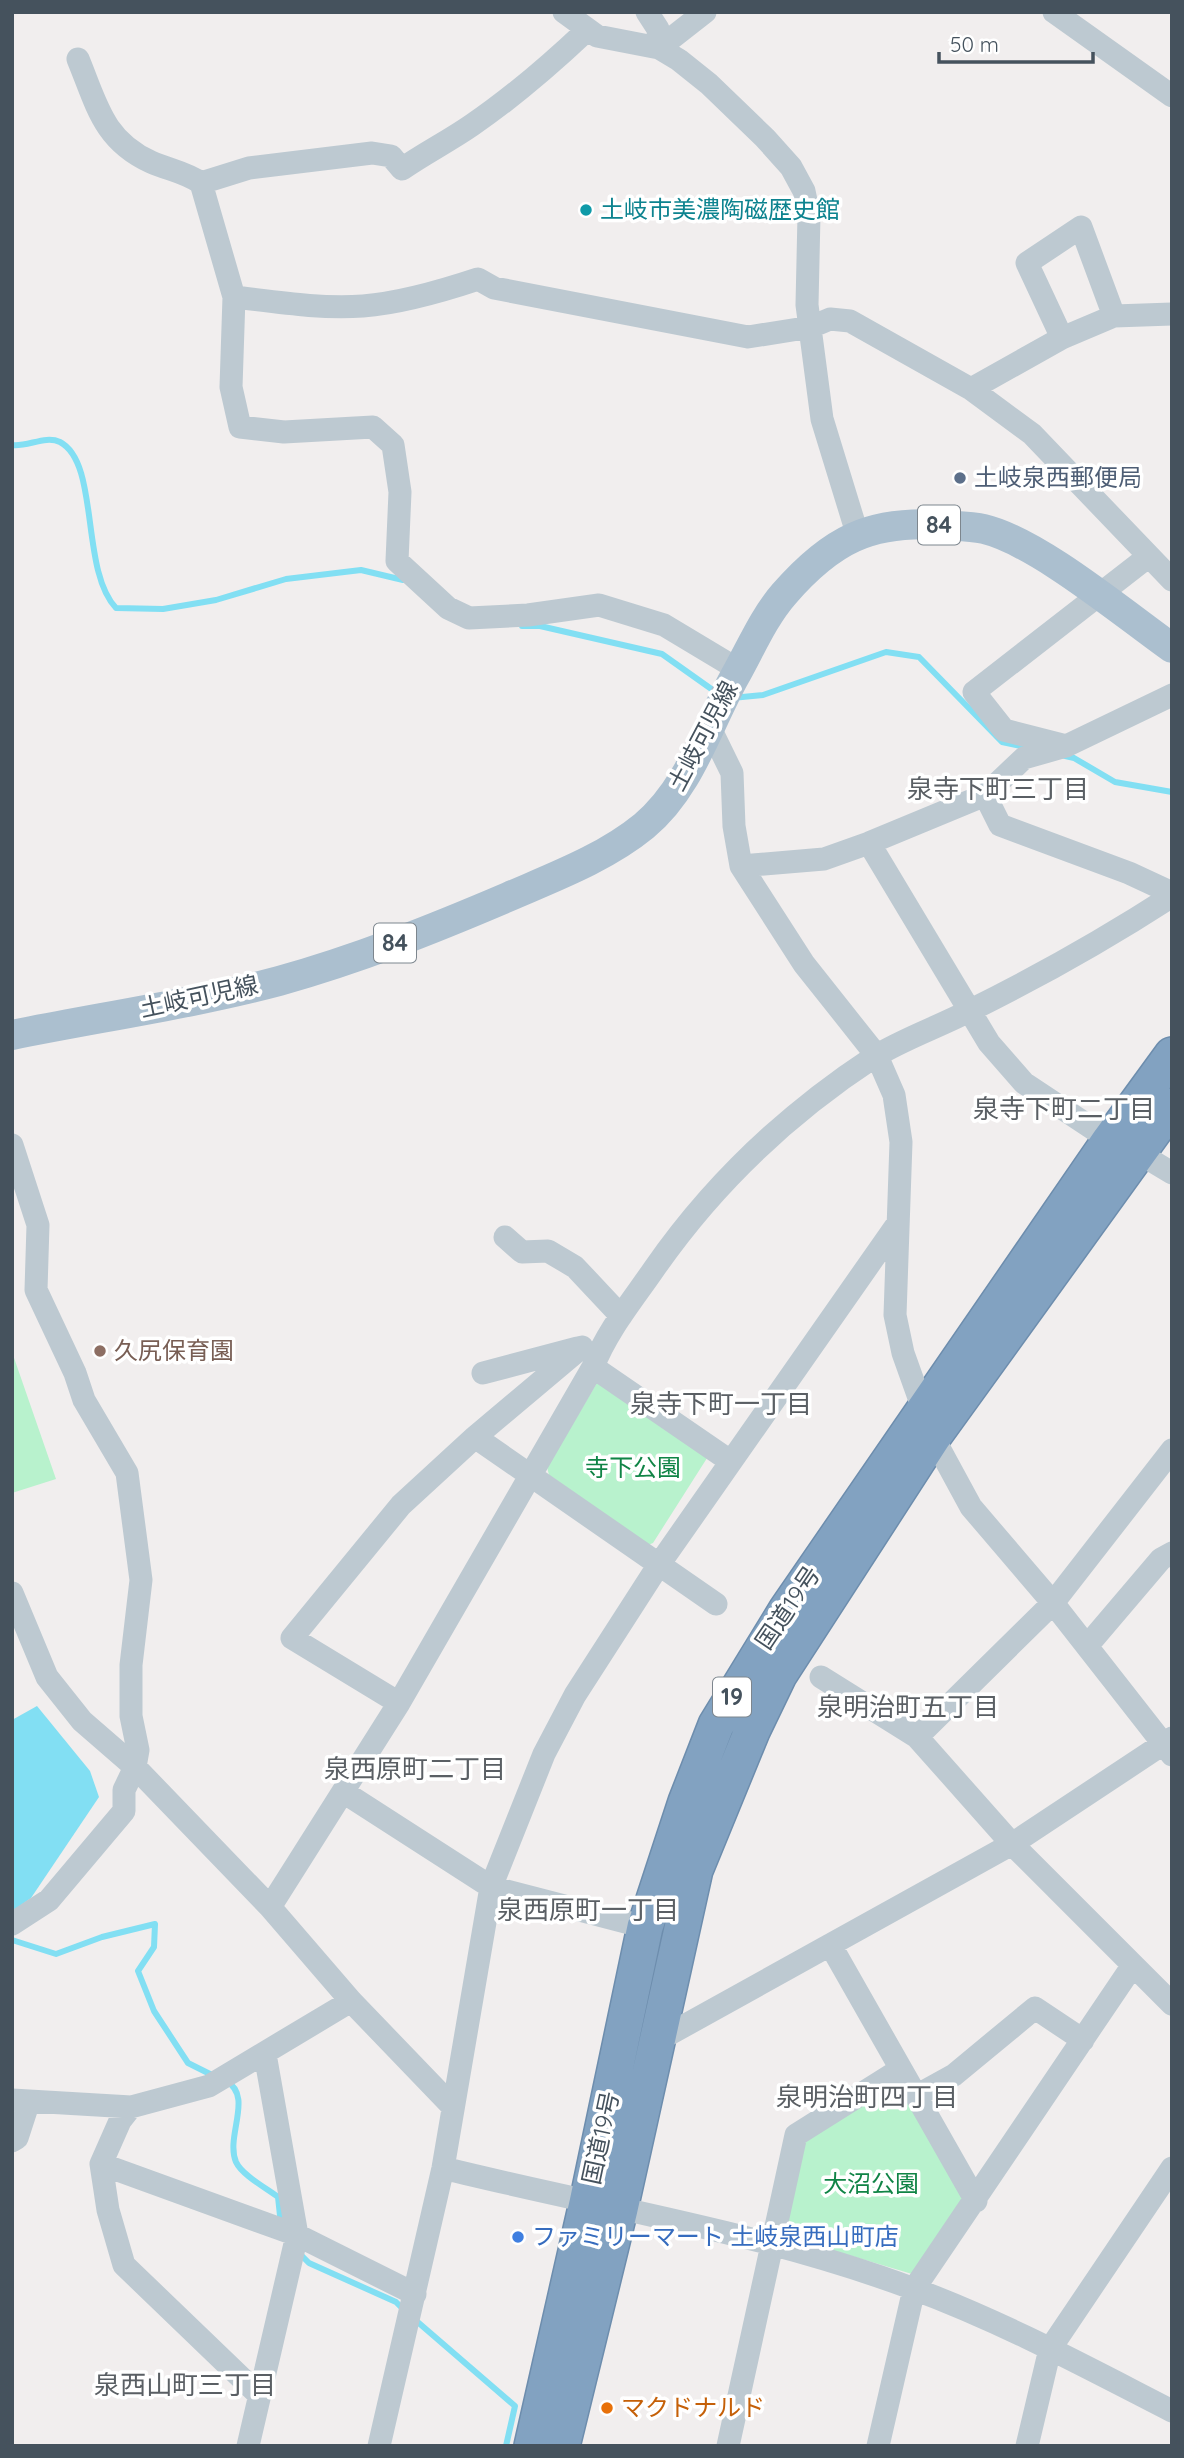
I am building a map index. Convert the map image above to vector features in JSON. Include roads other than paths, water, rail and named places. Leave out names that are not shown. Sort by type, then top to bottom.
[{"type":"highway","name":"国道19号","points":[[562,2446],[603,2206],[645,1927],[682,1813],[716,1725],[764,1643],[928,1424],[1124,1146],[1172,1055]]},
{"type":"highway","name":"国道19号","points":[[1124,1146],[1172,1106]]},
{"type":"highway","name":"国道19号","points":[[532,2446],[655,2042],[695,1870],[752,1731],[779,1675],[928,1424]]},
{"type":"main road","name":"土岐可児線","points":[[12,1035],[288,978],[348,961],[558,876],[644,826],[668,802],[764,622],[784,594],[825,555],[858,533],[888,525],[921,524],[984,529],[1014,541],[1172,648]]},
{"type":"street","points":[[564,12],[586,31],[597,36],[659,48],[709,84],[740,112],[791,167],[804,191],[809,215],[807,305],[822,419],[858,533]]},
{"type":"street","points":[[647,12],[657,29],[659,48]]},
{"type":"street","points":[[659,48],[705,12]]},
{"type":"street","points":[[1054,12],[1172,96]]},
{"type":"street","points":[[201,183],[249,168],[372,153],[391,156],[402,169],[440,142],[469,127],[542,73],[586,31]]},
{"type":"street","points":[[78,59],[116,141],[153,163],[187,173],[201,183],[234,297],[231,387],[240,427],[284,432],[373,426],[393,445],[400,492],[397,561],[448,608],[469,618],[528,615],[599,605],[664,625],[736,675]]},
{"type":"street","points":[[1062,338],[1027,263],[1081,227],[1114,316]]},
{"type":"street","points":[[234,297],[318,306],[366,306],[445,290],[478,279],[494,288],[748,337],[811,327],[830,319],[850,321],[971,389],[1032,434],[1172,580]]},
{"type":"street","points":[[971,389],[1062,338],[1114,316],[1172,314]]},
{"type":"street","points":[[1066,746],[1004,730],[974,692],[1149,556]]},
{"type":"street","points":[[741,866],[762,862],[824,859],[869,843],[985,794],[1024,758],[1066,746],[1172,695]]},
{"type":"street","points":[[655,2042],[1012,1844],[1169,1746],[971,1507],[928,1424],[903,1353],[895,1315],[901,1142],[894,1095],[877,1056],[804,964],[741,866],[734,826],[732,773],[714,720]]},
{"type":"street","points":[[399,1703],[292,1638],[401,1505],[475,1437],[593,1343],[621,1316],[681,1230],[712,1192],[810,1102],[877,1056],[970,1011],[1129,923],[1172,894],[1129,873],[1000,825],[985,794]]},
{"type":"street","points":[[869,843],[989,1042],[1024,1083],[1124,1146],[1172,1172]]},
{"type":"street","points":[[12,1145],[38,1225],[36,1290],[75,1373],[84,1400],[127,1473],[141,1580],[131,1665],[131,1716],[138,1749],[135,1767],[124,1790],[124,1811],[49,1900],[12,1924]]},
{"type":"street","points":[[379,2446],[443,2168],[491,1887],[544,1754],[569,1707],[658,1566],[898,1223]]},
{"type":"street","points":[[505,1237],[522,1252],[548,1251],[575,1267],[621,1316]]},
{"type":"street","points":[[270,1907],[345,1793],[531,1476],[593,1367],[593,1343]]},
{"type":"street","points":[[483,1373],[593,1343]]},
{"type":"street","points":[[593,1367],[730,1461]]},
{"type":"street","points":[[475,1437],[716,1604]]},
{"type":"street","points":[[917,1737],[1053,1603],[1172,1450]]},
{"type":"street","points":[[1087,1646],[1161,1559],[1172,1553]]},
{"type":"street","points":[[12,1593],[54,1687],[82,1721],[135,1767],[270,1907],[351,2001],[453,2106]]},
{"type":"street","points":[[821,1677],[917,1737],[1012,1844],[1172,2004]]},
{"type":"street","points":[[345,1793],[491,1887],[645,1927]]},
{"type":"street","points":[[831,1946],[976,2202]]},
{"type":"street","points":[[878,2446],[914,2289],[976,2202],[1133,1965]]},
{"type":"street","points":[[12,2141],[17,2138],[21,2100],[131,2107],[209,2086],[351,2001]]},
{"type":"street","points":[[916,2096],[954,2075],[1035,2008],[1083,2040]]},
{"type":"street","points":[[247,2446],[298,2235],[265,2054]]},
{"type":"street","points":[[728,2446],[796,2135],[901,2069]]},
{"type":"street","points":[[131,2107],[120,2121],[101,2164],[108,2210],[124,2265],[258,2393]]},
{"type":"street","points":[[101,2164],[298,2235],[415,2294]]},
{"type":"street","points":[[443,2168],[771,2245],[914,2289],[1050,2349],[1172,2412]]},
{"type":"street","points":[[1027,2446],[1050,2349],[1172,2168]]},
{"type":"water","points":[[37,1706],[90,1771],[99,1797],[31,1898],[14,1910],[12,1720]]},
{"type":"waterway","points":[[12,445],[54,440],[60,442],[72,454],[81,471],[98,569],[105,591],[116,608],[163,609],[216,600],[286,579],[361,570],[403,580]]},
{"type":"waterway","points":[[522,626],[540,626],[662,654],[717,693]]},
{"type":"waterway","points":[[732,698],[763,695],[886,652],[919,657],[1002,742],[1030,748]]},
{"type":"waterway","points":[[1061,755],[1074,758],[1115,782],[1172,792]]},
{"type":"waterway","points":[[12,1940],[56,1954],[102,1937],[155,1924],[154,1947],[138,1971],[154,2011],[188,2063],[216,2077]]},
{"type":"waterway","points":[[226,2081],[238,2096],[234,2140],[236,2162],[249,2176],[278,2197],[281,2225]]},
{"type":"waterway","points":[[299,2253],[309,2263],[396,2302],[405,2311]]},
{"type":"waterway","points":[[413,2318],[515,2406],[506,2446]]},
{"type":"place","name":"土岐市美濃陶磁歴史館","points":[[586,210]]},
{"type":"place","name":"土岐泉西郵便局","points":[[960,478]]},
{"type":"place","name":"久尻保育園","points":[[100,1351]]},
{"type":"place","name":"ファミリーマート 土岐泉西山町店","points":[[518,2237]]},
{"type":"place","name":"マクドナルド","points":[[607,2408]]},
{"type":"district","name":"泉寺下町三丁目","points":[[998,789]]},
{"type":"district","name":"泉寺下町二丁目","points":[[1064,1109]]},
{"type":"district","name":"泉寺下町一丁目","points":[[721,1404]]},
{"type":"district","name":"泉明治町五丁目","points":[[908,1707]]},
{"type":"district","name":"泉西原町二丁目","points":[[415,1769]]},
{"type":"district","name":"泉西原町一丁目","points":[[588,1910]]},
{"type":"district","name":"泉明治町四丁目","points":[[867,2097]]},
{"type":"district","name":"泉西山町三丁目","points":[[185,2385]]},
{"type":"park label","name":"寺下公園","points":[[633,1468]]},
{"type":"park label","name":"大沼公園","points":[[871,2184]]}]
